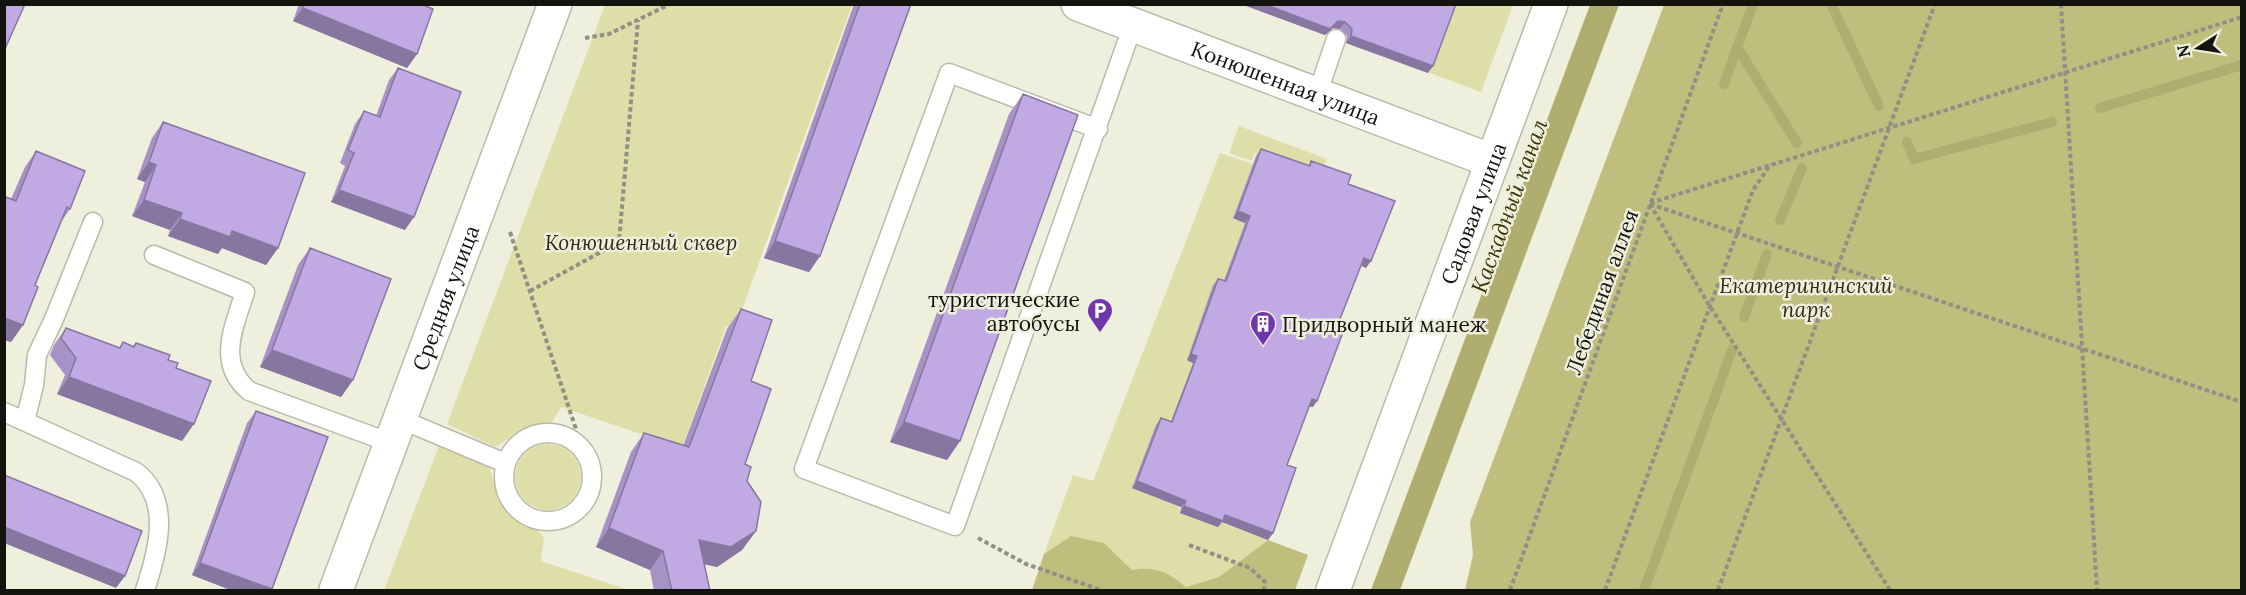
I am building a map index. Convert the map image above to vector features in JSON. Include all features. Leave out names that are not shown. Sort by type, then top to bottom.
[{"type":"main road","name":"Средняя улица","points":[[336,591],[555,4]]},
{"type":"main road","name":"Конюшенная улица","points":[[1078,4],[1492,161]]},
{"type":"main road","name":"Садовая улица","points":[[1333,591],[1551,4]]},
{"type":"lane","points":[[1098,129],[949,73],[804,469],[955,526],[1098,129],[1133,25]]},
{"type":"lane","points":[[1317,95],[1336,39]]},
{"type":"lane","points":[[25,421],[34,385],[37,355],[93,222]]},
{"type":"lane","points":[[154,255],[245,292],[228,344],[228,352],[234,373],[249,391],[506,463]]},
{"type":"lane","points":[[4,412],[136,472],[146,479],[156,505],[159,525],[158,551],[145,591]]},
{"type":"lane","points":[[546,432],[572,440],[583,449],[590,463],[592,478],[590,492],[582,505],[570,515],[556,520],[541,521],[527,516],[515,507],[507,494],[503,479],[506,463],[516,447],[532,435],[546,432]]},
{"type":"path","points":[[585,38],[609,34],[670,4]]},
{"type":"path","name":"Лебединая аллея","points":[[1510,591],[1723,4]]},
{"type":"path","points":[[1718,591],[1893,124],[1935,4]]},
{"type":"path","points":[[2061,4],[2097,591]]},
{"type":"path","points":[[1650,204],[1893,124],[2241,17]]},
{"type":"path","points":[[530,291],[620,242],[638,20]]},
{"type":"path","points":[[1605,591],[1753,190],[1771,163]]},
{"type":"path","points":[[1650,204],[2241,402]]},
{"type":"path","points":[[1650,204],[1709,305],[1890,591]]},
{"type":"path","points":[[510,232],[576,429],[572,440]]},
{"type":"path","points":[[955,526],[1026,564],[1101,591]]},
{"type":"path","points":[[1189,545],[1257,572],[1265,582],[1264,591]]},
{"type":"green space","name":"Конюшенный сквер","points":[[605,5],[852,5],[735,329],[726,326],[682,448],[561,407],[551,424],[528,427],[495,447],[447,424]]},
{"type":"green space","points":[[1455,5],[1513,5],[1481,92],[1430,73]]},
{"type":"green space","name":"Екатерининский парк","points":[[1664,5],[2241,5],[2241,590],[1465,590],[1473,555],[1470,522]]},
{"type":"green space","points":[[1239,126],[1327,159],[1322,172],[1304,172],[1255,153],[1252,161],[1229,153]]},
{"type":"green space","points":[[1220,153],[1253,164],[1233,217],[1245,223],[1221,287],[1213,286],[1187,360],[1193,363],[1168,429],[1180,513],[1218,527],[1220,522],[1268,540],[1219,577],[1186,587],[1161,571],[1132,570],[1104,543],[1071,536],[1044,554],[1073,475],[1093,481]]},
{"type":"green space","points":[[548,444],[561,447],[571,454],[578,464],[581,477],[578,490],[571,500],[561,507],[548,510],[535,507],[525,500],[518,490],[515,477],[518,464],[525,454],[535,447]]},
{"type":"green space","points":[[439,446],[489,467],[504,504],[515,516],[537,530],[544,538],[541,561],[629,590],[384,590]]},
{"type":"green space","points":[[1071,536],[1104,543],[1132,570],[1161,571],[1186,587],[1219,577],[1268,540],[1308,555],[1295,590],[1032,590],[1044,554]]},
{"type":"shaded area","points":[[1590,5],[1619,5],[1400,590],[1371,590]]},
{"type":"building","points":[[4,4],[25,4],[4,51]]},
{"type":"building","points":[[304,4],[421,4],[433,9],[417,54],[303,8]]},
{"type":"building","points":[[860,4],[911,4],[820,256],[775,241]]},
{"type":"building","points":[[1264,4],[1456,4],[1433,66],[1351,36],[1352,29],[1345,22],[1338,21],[1330,29]]},
{"type":"building","points":[[398,68],[461,92],[414,217],[339,190],[354,153],[348,150],[364,111],[380,117]]},
{"type":"building","points":[[1023,94],[1078,115],[960,441],[904,422]]},
{"type":"building","points":[[163,122],[305,173],[278,248],[232,231],[230,237],[180,219],[182,213],[144,200],[156,165],[149,162]]},
{"type":"building","name":"Придворный манеж","points":[[1261,149],[1310,166],[1311,161],[1351,175],[1348,184],[1395,201],[1371,261],[1364,258],[1338,324],[1345,327],[1317,401],[1312,399],[1287,465],[1296,468],[1273,533],[1225,515],[1223,521],[1184,506],[1186,501],[1137,481],[1161,418],[1172,422],[1197,356],[1191,354],[1218,279],[1226,281],[1250,216],[1238,211]]},
{"type":"building","points":[[36,151],[85,171],[70,209],[67,207],[35,285],[38,287],[23,325],[4,318],[4,200],[6,197],[16,201]]},
{"type":"building","points":[[310,248],[391,279],[353,380],[272,350]]},
{"type":"building","points":[[741,309],[772,320],[751,381],[771,389],[745,464],[751,467],[747,481],[761,502],[756,531],[731,547],[699,540],[710,591],[672,591],[663,551],[609,528],[644,433],[689,447]]},
{"type":"building","points":[[66,328],[120,348],[123,342],[134,347],[136,343],[170,355],[168,360],[178,363],[176,368],[211,381],[194,424],[69,377],[76,358],[61,338]]},
{"type":"building","points":[[256,411],[328,437],[272,589],[200,563]]},
{"type":"building","points":[[4,475],[142,531],[125,576],[4,527]]},
{"type":"waterway","points":[[1724,84],[1753,4]]},
{"type":"waterway","points":[[1831,4],[1879,106]]},
{"type":"waterway","points":[[1737,47],[1797,143]]},
{"type":"waterway","points":[[2100,108],[2242,65]]},
{"type":"waterway","points":[[1907,142],[1914,159],[2052,122]]},
{"type":"waterway","points":[[1780,220],[1802,168]]},
{"type":"waterway","points":[[1744,317],[1767,254]]},
{"type":"waterway","points":[[1644,590],[1732,350]]},
{"type":"place","name":"туристические автобусы","points":[[1100,334]]},
{"type":"place","name":"Придворный манеж","points":[[1263,347]]},
{"type":"water label","name":"Каскадный канал","points":[[1509,206]]}]
